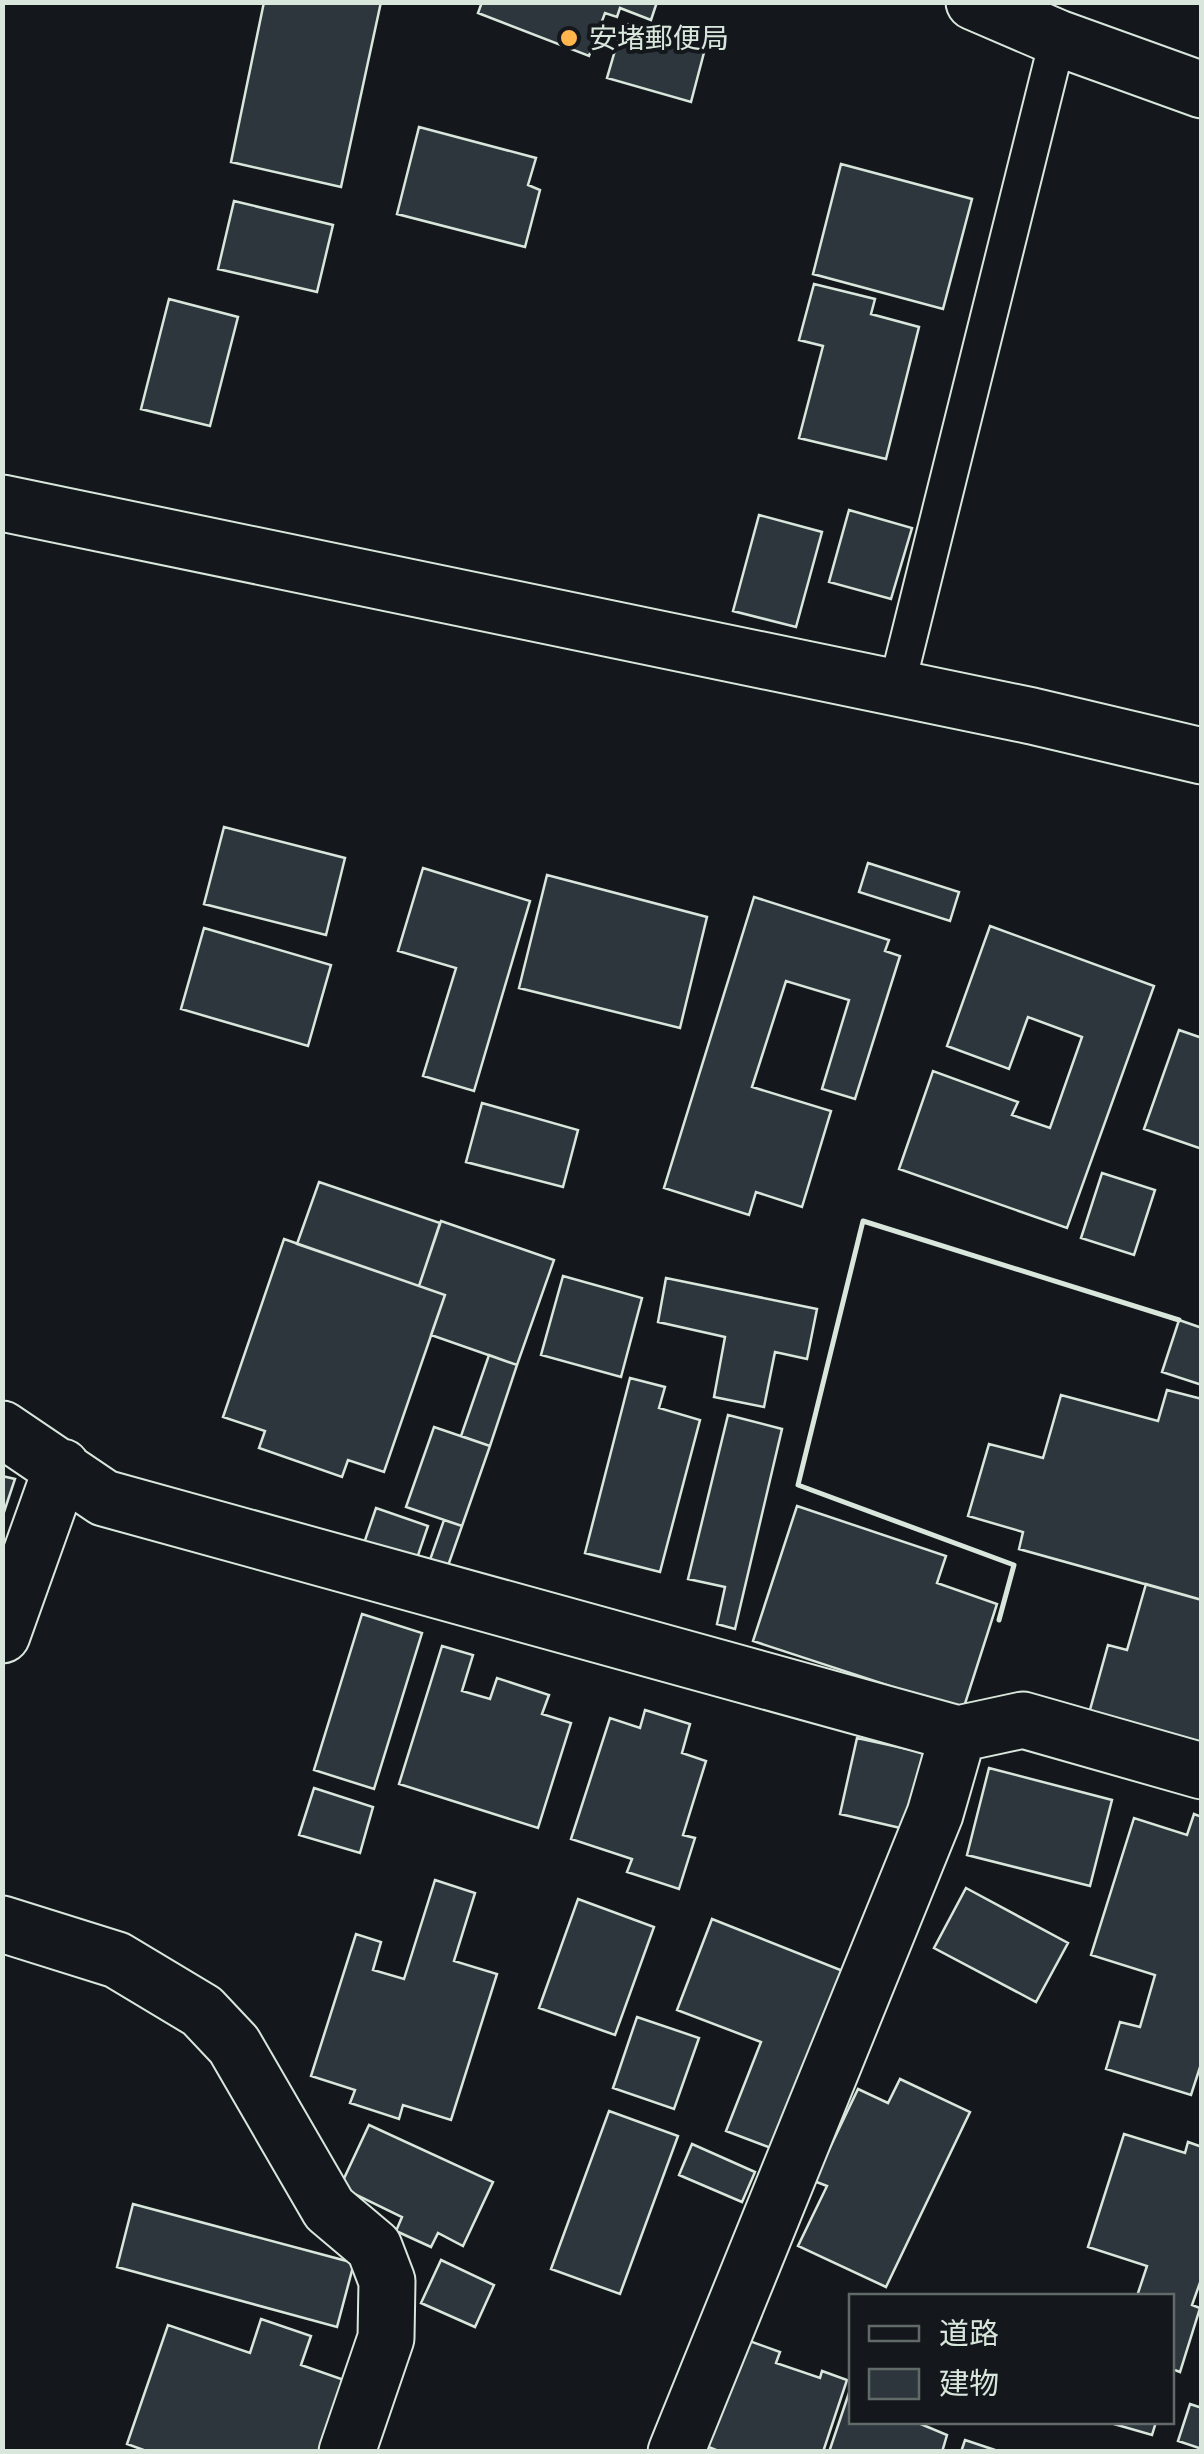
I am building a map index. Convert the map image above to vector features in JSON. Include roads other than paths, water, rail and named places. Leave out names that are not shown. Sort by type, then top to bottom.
[{"type":"street","points":[[974,2],[1058,38],[1202,90]]},
{"type":"street","points":[[2,503],[1202,756]]},
{"type":"street","points":[[2,1429],[104,1498],[958,1734],[1022,1720],[1202,1771]]},
{"type":"street","points":[[2,1634],[62,1467]]},
{"type":"street","points":[[676,2452],[934,1814],[958,1734]]},
{"type":"street","points":[[2,1924],[117,1960],[202,2011],[234,2045],[328,2209],[374,2247],[388,2282],[386,2338],[347,2452]]},
{"type":"lane","points":[[896,689],[1058,38]]},
{"type":"place","name":"安堵郵便局","points":[[569,38]]}]
